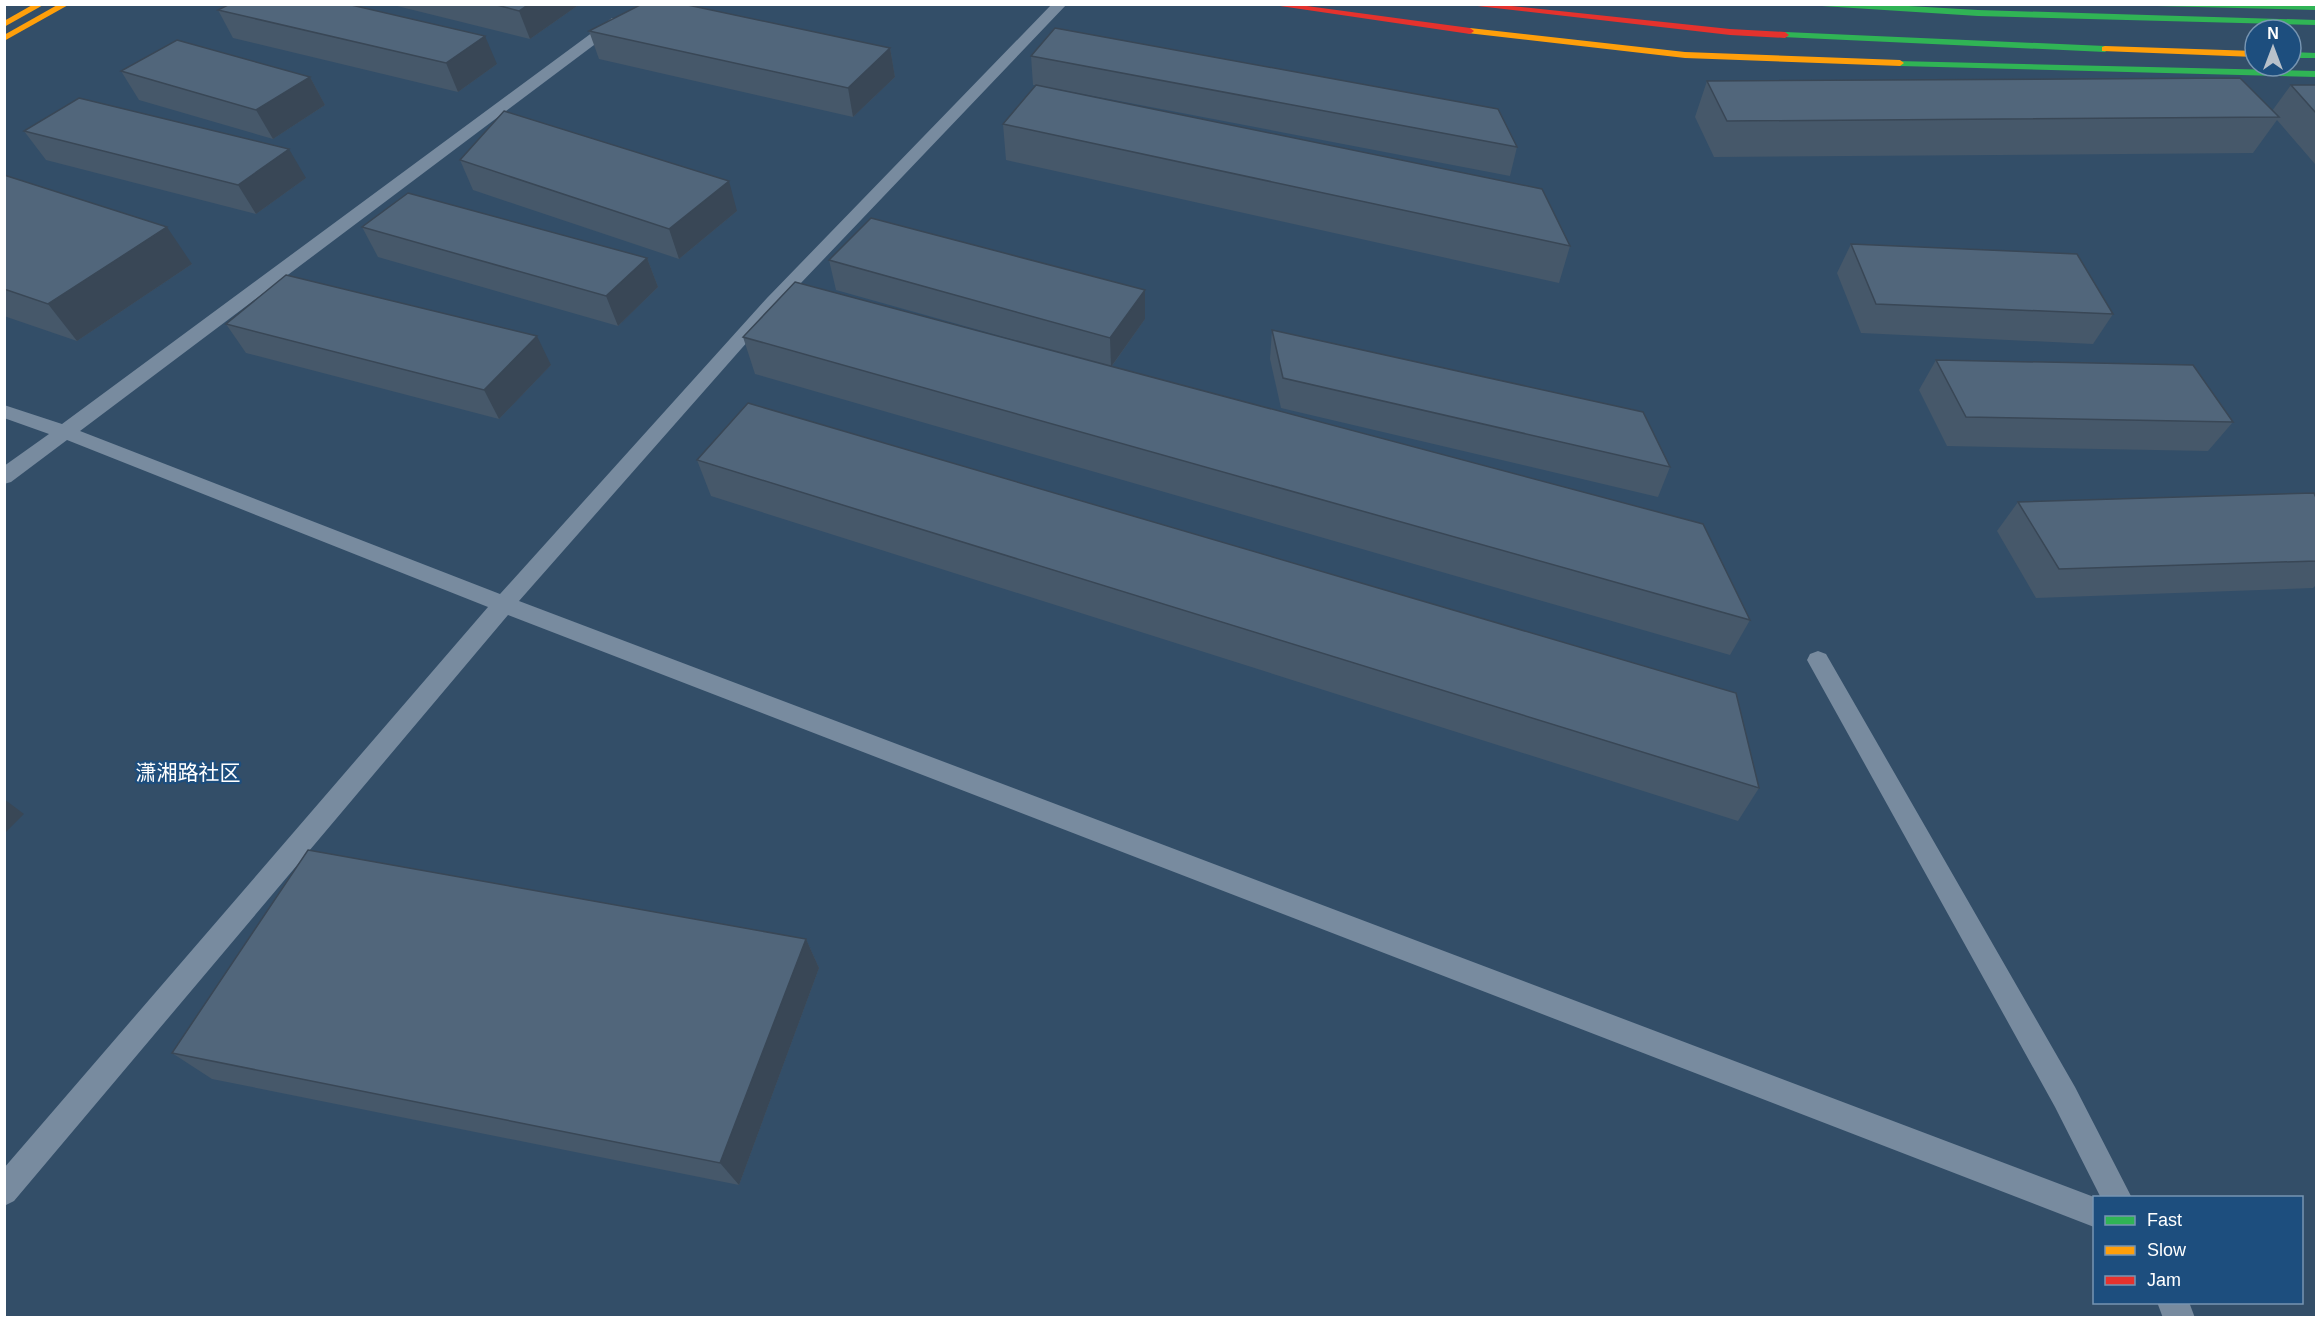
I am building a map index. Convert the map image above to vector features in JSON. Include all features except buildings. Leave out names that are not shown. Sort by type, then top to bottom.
[{"type":"main road","points":[[4,25],[41,4]]},
{"type":"main road","points":[[4,39],[66,4]]},
{"type":"main road","points":[[1270,4],[1585,45],[1685,55],[1965,66],[2316,74]]},
{"type":"main road","points":[[1464,4],[1730,32],[1878,42],[2243,54]]},
{"type":"main road","points":[[1822,4],[1978,13],[2316,23]]},
{"type":"main road","points":[[2157,4],[2316,8]]},
{"type":"main road","points":[[1965,66],[2158,51]]},
{"type":"lane","points":[[4,1191],[504,604],[773,302],[1060,4]]},
{"type":"lane","points":[[4,477],[630,11]]},
{"type":"lane","points":[[4,411],[64,432],[504,604],[2093,1212]]},
{"type":"lane","points":[[1818,660],[2065,1097],[2116,1196]]},
{"type":"traffic: fast","points":[[1822,4],[1978,13],[2316,23]]},
{"type":"traffic: fast","points":[[2157,4],[2316,8]]},
{"type":"traffic: fast","points":[[1785,35],[2105,49]]},
{"type":"traffic: fast","points":[[2303,55],[2316,56]]},
{"type":"traffic: fast","points":[[1900,63],[2316,74]]},
{"type":"traffic: slow","points":[[4,25],[41,4]]},
{"type":"traffic: slow","points":[[4,39],[66,4]]},
{"type":"traffic: slow","points":[[1470,31],[1685,55],[1900,63]]},
{"type":"traffic: slow","points":[[2105,49],[2243,54]]},
{"type":"traffic: jam","points":[[1270,4],[1470,31]]},
{"type":"traffic: jam","points":[[1464,4],[1730,32],[1785,35]]},
{"type":"district","name":"潇湘路社区","points":[[188,772]]}]
